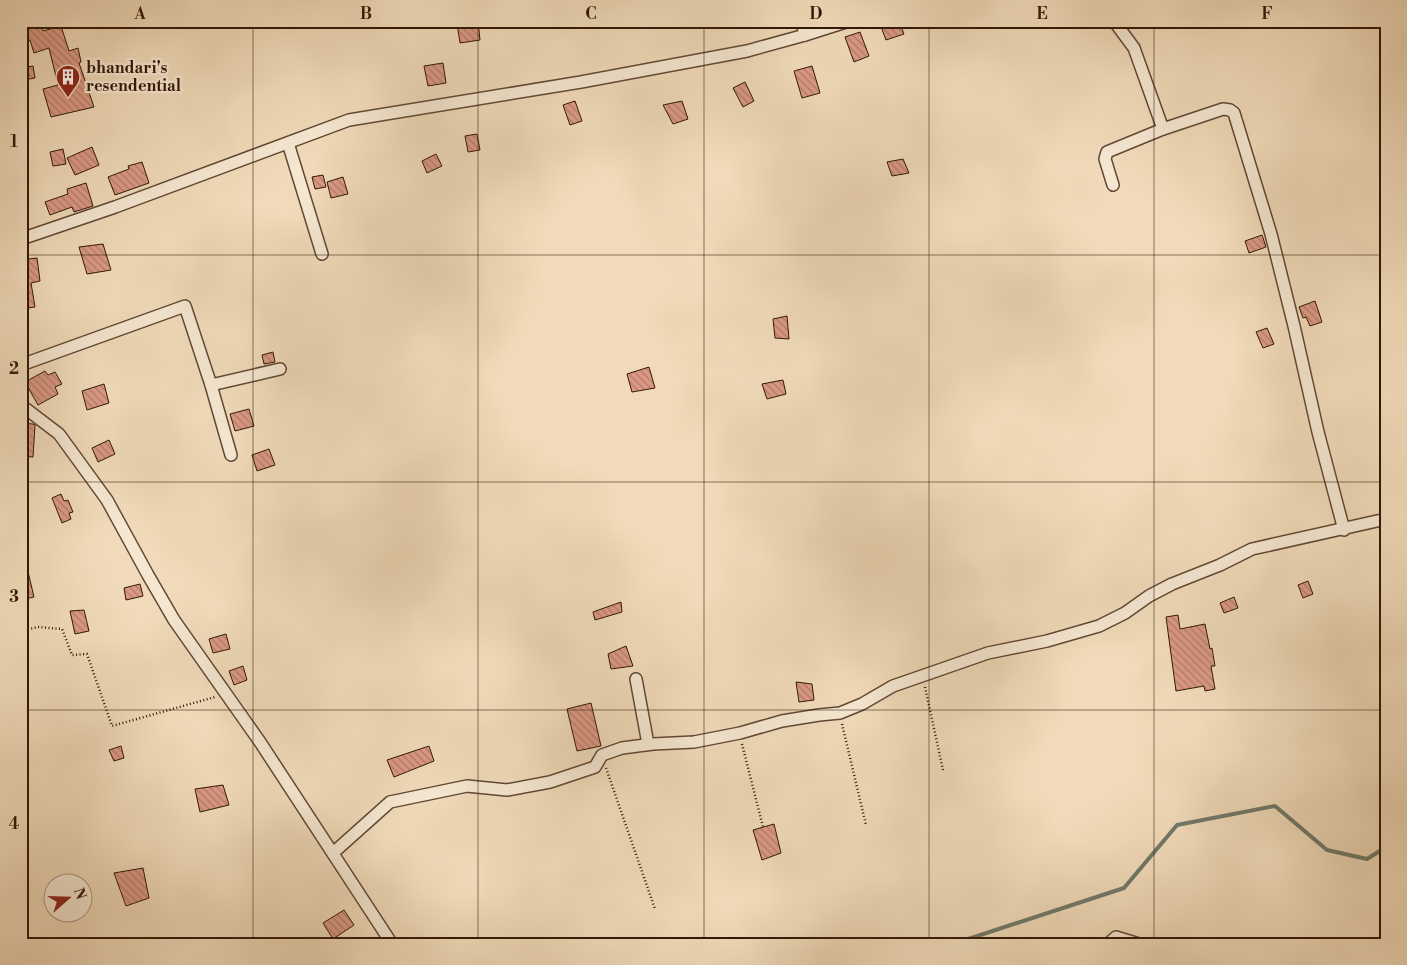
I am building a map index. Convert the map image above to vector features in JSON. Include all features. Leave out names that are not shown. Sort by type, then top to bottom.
[{"type":"street","points":[[802,21],[806,36]]},
{"type":"street","points":[[21,239],[115,207],[349,120],[582,82],[747,50],[806,36],[849,21]]},
{"type":"street","points":[[1114,21],[1134,48],[1163,129]]},
{"type":"street","points":[[1113,185],[1105,159],[1107,152],[1163,129],[1223,109],[1234,113],[1271,234],[1318,432],[1344,530]]},
{"type":"street","points":[[288,143],[322,254]]},
{"type":"street","points":[[21,365],[185,306],[231,455]]},
{"type":"street","points":[[211,386],[280,369]]},
{"type":"street","points":[[21,404],[59,434],[107,500],[174,620],[260,742],[392,944]]},
{"type":"street","points":[[333,853],[390,802],[467,786],[507,790],[550,782],[595,768],[602,755],[622,748],[648,744],[694,742],[740,733],[782,721],[840,713],[862,704],[893,686],[988,653],[1047,641],[1099,626],[1125,613],[1149,596],[1172,584],[1220,566],[1252,549],[1386,520]]},
{"type":"street","points":[[636,679],[648,744]]},
{"type":"street","points":[[1108,944],[1116,937],[1140,944]]},
{"type":"path","points":[[21,631],[38,628],[62,629],[72,655],[87,654],[112,726],[226,694]]},
{"type":"path","points":[[923,676],[943,770]]},
{"type":"path","points":[[840,713],[866,825]]},
{"type":"path","points":[[740,733],[763,827]]},
{"type":"path","points":[[602,755],[655,909]]},
{"type":"building","points":[[21,21],[39,21],[43,31],[61,26],[69,51],[78,48],[81,62],[79,63],[94,107],[51,117],[43,89],[58,85],[49,48],[34,53],[30,40],[21,44]]},
{"type":"building","points":[[478,21],[480,40],[460,43],[457,23]]},
{"type":"building","points":[[887,21],[899,21],[904,34],[886,40],[880,24]]},
{"type":"building","points":[[860,32],[869,56],[854,62],[845,37]]},
{"type":"building","points":[[443,63],[446,83],[428,86],[424,66]]},
{"type":"building","points":[[33,66],[35,78],[23,80],[21,68]]},
{"type":"building","points":[[812,66],[820,93],[802,98],[794,71]]},
{"type":"building","points":[[745,82],[754,101],[743,107],[733,88]]},
{"type":"building","points":[[575,101],[582,121],[570,125],[563,105]]},
{"type":"building","points":[[682,101],[688,119],[673,124],[663,105]]},
{"type":"building","points":[[477,134],[480,150],[468,152],[465,136]]},
{"type":"building","points":[[92,147],[99,165],[75,175],[67,158]]},
{"type":"building","points":[[63,149],[66,164],[53,166],[50,152]]},
{"type":"building","points":[[436,154],[442,166],[427,173],[422,161]]},
{"type":"building","points":[[903,159],[909,173],[892,176],[887,162]]},
{"type":"building","points":[[142,162],[149,183],[115,195],[108,177],[129,169],[128,166]]},
{"type":"building","points":[[323,175],[326,187],[315,189],[312,177]]},
{"type":"building","points":[[343,177],[348,194],[331,198],[327,182]]},
{"type":"building","points":[[86,183],[93,206],[74,212],[72,207],[50,215],[45,202],[68,194],[67,189]]},
{"type":"building","points":[[1262,235],[1266,247],[1249,253],[1245,241]]},
{"type":"building","points":[[103,244],[111,270],[87,274],[79,247]]},
{"type":"building","points":[[27,256],[28,259],[37,258],[40,281],[31,283],[35,307],[21,309],[21,257]]},
{"type":"building","points":[[1315,301],[1322,322],[1310,326],[1306,317],[1303,318],[1299,307]]},
{"type":"building","points":[[787,316],[789,339],[775,338],[773,319]]},
{"type":"building","points":[[1267,328],[1274,344],[1263,348],[1256,332]]},
{"type":"building","points":[[273,352],[275,362],[264,364],[262,355]]},
{"type":"building","points":[[649,367],[655,388],[632,392],[627,374]]},
{"type":"building","points":[[45,371],[48,375],[55,372],[62,384],[55,387],[58,394],[38,405],[25,382]]},
{"type":"building","points":[[783,380],[786,394],[767,399],[762,384]]},
{"type":"building","points":[[104,384],[109,403],[87,410],[82,391]]},
{"type":"building","points":[[249,409],[254,426],[235,431],[230,414]]},
{"type":"building","points":[[21,423],[35,425],[33,457],[21,456]]},
{"type":"building","points":[[109,440],[115,454],[98,462],[92,448]]},
{"type":"building","points":[[269,449],[275,465],[257,471],[252,455]]},
{"type":"building","points":[[61,494],[64,501],[68,500],[73,512],[69,513],[71,519],[62,523],[52,498]]},
{"type":"building","points":[[25,559],[34,597],[21,600],[21,560]]},
{"type":"building","points":[[1308,581],[1313,594],[1303,598],[1298,585]]},
{"type":"building","points":[[140,584],[143,596],[126,600],[124,588]]},
{"type":"building","points":[[1234,597],[1238,608],[1224,613],[1220,603]]},
{"type":"building","points":[[621,602],[622,612],[595,620],[593,612]]},
{"type":"building","points":[[84,610],[89,631],[75,634],[70,611]]},
{"type":"building","points":[[1178,615],[1180,629],[1205,624],[1215,666],[1211,666],[1215,689],[1205,691],[1204,686],[1176,691],[1166,617]]},
{"type":"building","points":[[226,634],[230,649],[213,653],[209,639]]},
{"type":"building","points":[[626,646],[633,666],[611,669],[608,654]]},
{"type":"building","points":[[243,666],[247,680],[234,685],[229,671]]},
{"type":"building","points":[[796,682],[812,684],[814,700],[799,702]]},
{"type":"building","points":[[591,703],[601,746],[577,751],[567,709]]},
{"type":"building","points":[[121,746],[124,758],[114,761],[109,750]]},
{"type":"building","points":[[429,746],[434,761],[394,777],[387,760]]},
{"type":"building","points":[[223,785],[229,805],[200,812],[195,789]]},
{"type":"building","points":[[774,824],[781,853],[762,860],[753,830]]},
{"type":"building","points":[[143,868],[149,898],[126,906],[114,873]]},
{"type":"building","points":[[344,910],[354,925],[333,939],[323,923]]},
{"type":"waterway","points":[[953,944],[1124,888],[1177,825],[1275,806],[1327,850],[1367,859],[1386,847]]},
{"type":"place","name":"bhandari's resendential","points":[[68,98]]}]
